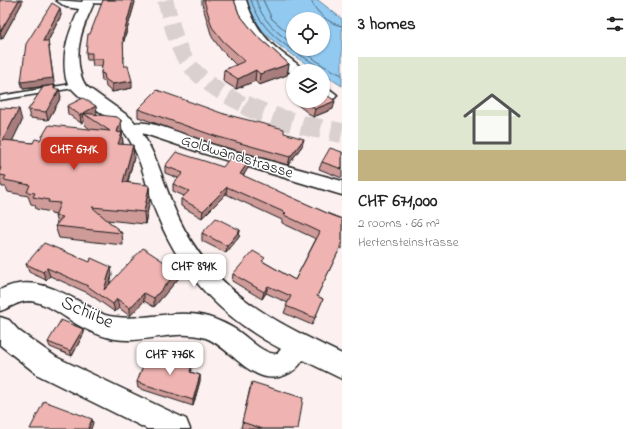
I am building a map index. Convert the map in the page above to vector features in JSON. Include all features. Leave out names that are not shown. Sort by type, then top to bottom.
[{"type":"street","points":[[62,0],[70,4],[88,2],[76,31],[72,47],[72,68],[77,85],[132,129],[145,150],[162,202],[173,229],[184,248],[206,277],[228,300],[244,313],[298,345],[342,367]]},
{"type":"street","points":[[240,0],[248,25],[256,37],[269,50],[288,64]]},
{"type":"street","name":"Goldwandstrasse","points":[[132,129],[140,127],[152,130],[208,149],[342,188]]},
{"type":"street","name":"Schiibe","points":[[0,301],[7,295],[18,292],[53,298],[95,321],[114,328],[195,324],[209,329],[234,342],[262,365],[277,367],[287,362],[298,345]]},
{"type":"street","points":[[0,328],[10,339],[47,366],[176,429]]},
{"type":"lane","points":[[88,2],[114,2]]},
{"type":"lane","points":[[0,98],[77,85]]},
{"type":"water","points":[[247,0],[318,0],[342,19],[342,86],[330,78],[330,64],[307,64],[294,56],[330,56],[330,12],[286,12],[286,51],[266,34],[251,13]]},
{"type":"building","points":[[0,0],[19,0],[0,32]]},
{"type":"building","points":[[103,0],[133,0],[123,37],[124,66],[128,66],[132,81],[112,84],[105,79],[104,74],[101,73],[103,59],[92,59],[92,53],[86,53],[88,34],[90,34]]},
{"type":"building","points":[[204,0],[234,0],[239,14],[256,35],[289,64],[260,74],[256,70],[238,79],[224,70],[245,61],[223,41],[212,27]]},
{"type":"building","points":[[52,3],[60,8],[43,41],[48,41],[53,78],[21,82],[26,44]]},
{"type":"building","points":[[54,85],[54,89],[59,89],[46,112],[28,110],[43,87]]},
{"type":"building","points":[[157,90],[224,114],[284,129],[284,133],[304,139],[290,157],[215,136],[138,109]]},
{"type":"building","points":[[330,97],[335,101],[330,103]]},
{"type":"building","points":[[83,98],[96,106],[80,115],[67,106]]},
{"type":"building","points":[[0,108],[19,109],[3,140],[33,143],[35,139],[40,140],[49,125],[110,131],[83,113],[117,117],[121,120],[117,132],[122,133],[118,144],[133,145],[123,182],[148,185],[149,187],[144,212],[92,207],[122,233],[55,226],[63,217],[55,216],[60,203],[48,202],[49,200],[33,197],[35,193],[27,192],[30,185],[4,180],[6,176],[0,175]]},
{"type":"building","points":[[330,148],[342,152],[342,169],[322,162]]},
{"type":"building","points":[[176,152],[223,167],[231,156],[249,161],[240,174],[342,219],[342,244],[317,296],[323,299],[315,318],[286,306],[291,296],[268,286],[264,292],[233,274],[253,251],[265,258],[262,261],[295,280],[320,232],[284,215],[286,213],[227,187],[203,211],[181,199],[189,191],[173,184],[183,173],[165,166]]},
{"type":"building","points":[[216,218],[240,230],[227,246],[202,233]]},
{"type":"building","points":[[44,243],[90,262],[91,258],[111,267],[104,290],[143,248],[178,271],[154,298],[144,293],[130,308],[117,299],[113,304],[86,285],[47,268],[43,272],[26,264]]},
{"type":"building","points":[[61,320],[83,329],[70,351],[48,342]]},
{"type":"building","points":[[172,355],[193,361],[190,372],[200,375],[193,400],[137,382],[146,358],[153,360],[154,357],[169,362]]},
{"type":"building","points":[[252,382],[303,398],[298,429],[263,429],[242,422]]},
{"type":"building","points":[[44,401],[92,419],[88,429],[30,429]]},
{"type":"tunnel","points":[[165,0],[179,47],[191,67],[217,89],[246,105]]},
{"type":"tunnel","points":[[246,105],[280,119],[342,133]]}]
